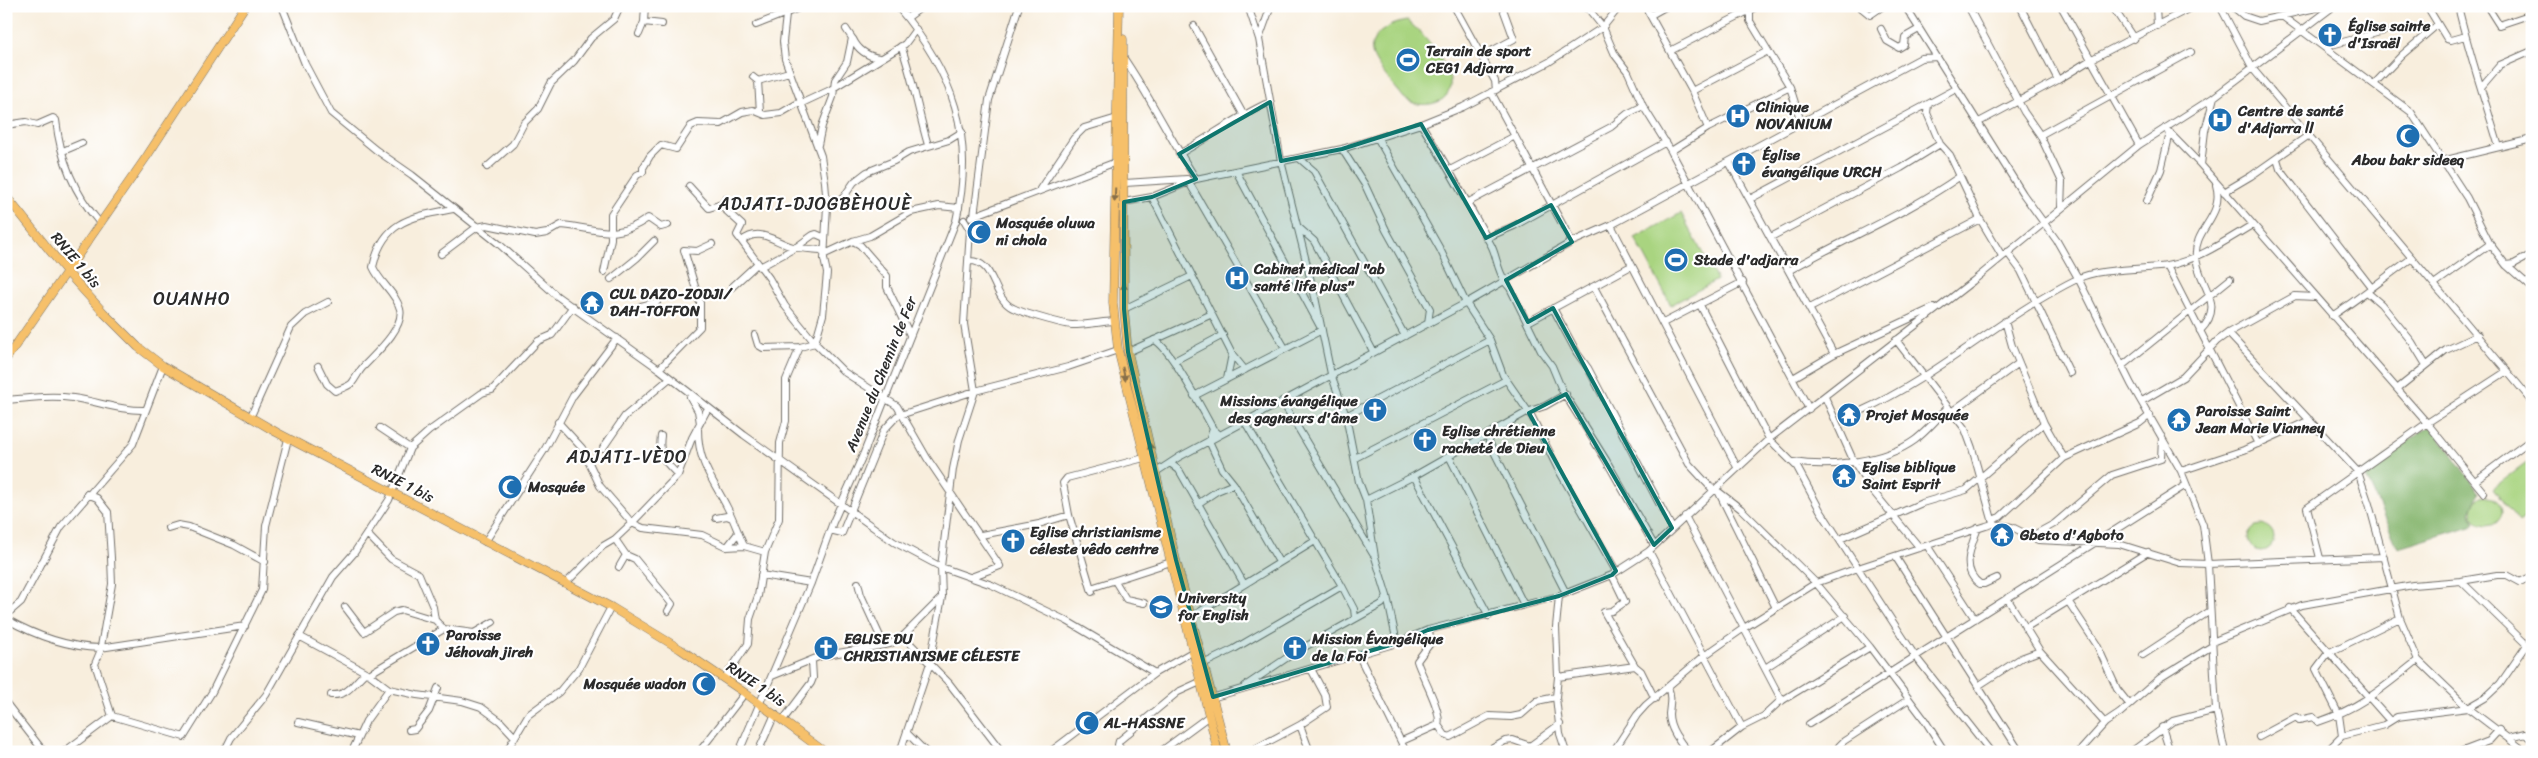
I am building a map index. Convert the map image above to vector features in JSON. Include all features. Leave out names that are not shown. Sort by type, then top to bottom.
[{"type":"main road","points":[[6,358],[146,156],[245,6]]},
{"type":"main road","points":[[1119,6],[1113,253],[1114,321],[1118,350],[1144,458],[1218,752]]},
{"type":"main road","points":[[1124,6],[1124,309],[1128,352],[1191,617],[1227,752]]},
{"type":"main road","name":"RNIE 1 bis","points":[[6,196],[67,272],[119,329],[163,366],[288,439],[611,607],[745,693],[825,752]]},
{"type":"street","points":[[282,6],[305,64],[331,113],[477,227],[536,279],[618,338],[708,408],[894,542],[942,567],[971,577],[1067,621],[1155,673]]},
{"type":"street","points":[[488,167],[513,144],[524,123],[538,109],[555,78],[574,61],[591,38],[614,20],[620,6]]},
{"type":"street","points":[[639,34],[644,22],[645,6]]},
{"type":"street","points":[[787,6],[783,42],[789,72],[821,156],[827,206],[825,238],[826,290],[823,315],[815,343]]},
{"type":"street","points":[[756,25],[804,6]]},
{"type":"street","name":"Avenue du Chemin de Fer","points":[[739,752],[811,583],[830,530],[956,222],[959,208],[964,160],[962,132],[938,62],[916,29],[897,6]]},
{"type":"street","points":[[907,18],[923,6]]},
{"type":"street","points":[[974,216],[989,100],[1019,6]]},
{"type":"street","points":[[1248,6],[1258,39],[1280,160],[1331,374],[1346,416],[1359,482],[1366,500],[1375,557],[1387,596],[1397,643]]},
{"type":"street","points":[[1258,39],[1271,6]]},
{"type":"street","points":[[1454,6],[1495,81],[1493,91],[1515,136],[1572,242]]},
{"type":"street","points":[[1482,56],[1514,39],[1502,6]]},
{"type":"street","points":[[1586,6],[1602,28],[1628,72],[1643,106],[1666,142],[1743,282],[1778,355],[1793,378],[1809,409]]},
{"type":"street","points":[[1124,202],[1152,197],[1192,180],[1280,160],[1300,159],[1342,149],[1421,124],[1493,91],[1549,62],[1602,28],[1620,6]]},
{"type":"street","points":[[1645,6],[1692,91],[1708,128]]},
{"type":"street","points":[[1651,15],[1667,6]]},
{"type":"street","points":[[1670,51],[1750,12],[1758,6]]},
{"type":"street","points":[[1859,6],[1870,15],[1882,6]]},
{"type":"street","points":[[1905,6],[1956,89],[1979,122],[2023,194],[2044,222],[2078,278],[2122,366],[2181,471],[2203,525],[2208,564],[2216,710],[2225,752]]},
{"type":"street","points":[[1968,6],[2018,101],[2040,136],[2062,182],[2061,208]]},
{"type":"street","points":[[2020,6],[2058,80]]},
{"type":"street","points":[[2062,6],[2139,145]]},
{"type":"street","points":[[2112,6],[2134,39]]},
{"type":"street","points":[[2156,6],[2157,26]]},
{"type":"street","points":[[1979,122],[2058,80],[2092,59],[2134,39],[2194,6]]},
{"type":"street","points":[[2220,6],[2253,68],[2531,399]]},
{"type":"street","points":[[2232,6],[2244,16],[2259,21],[2325,6]]},
{"type":"street","points":[[1204,700],[1397,643],[1428,630],[1489,616],[1559,596],[1614,573],[1652,548],[1684,516],[1716,491],[1737,467],[1769,439],[1943,304],[2139,145],[2168,130],[2302,32],[2334,6]]},
{"type":"street","points":[[2427,6],[2437,26],[2451,40],[2465,36]]},
{"type":"street","points":[[2458,6],[2471,60],[2482,86],[2499,147]]},
{"type":"street","points":[[2487,6],[2498,25],[2532,14]]},
{"type":"street","points":[[1750,12],[1750,21],[1766,52],[1790,87],[1801,122]]},
{"type":"street","points":[[1742,16],[1750,21]]},
{"type":"street","points":[[2282,16],[2375,83],[2411,112],[2467,198],[2490,244],[2506,265],[2532,288]]},
{"type":"street","points":[[644,22],[662,24]]},
{"type":"street","points":[[1194,26],[1243,114]]},
{"type":"street","points":[[2375,83],[2402,55],[2437,26]]},
{"type":"street","points":[[604,272],[612,234],[611,214],[637,175],[643,172],[650,156],[661,145],[676,150],[691,126],[698,123],[721,124],[742,112],[753,110],[765,115],[781,113],[835,87],[901,46],[916,29]]},
{"type":"street","points":[[1881,29],[1887,41],[1899,48],[1904,45],[1906,37],[1919,29]]},
{"type":"street","points":[[846,30],[859,49],[871,57],[880,58]]},
{"type":"street","points":[[2324,47],[2384,30]]},
{"type":"street","points":[[818,146],[835,87],[836,77],[848,62],[852,38]]},
{"type":"street","points":[[1921,58],[1928,44]]},
{"type":"street","points":[[901,46],[911,72],[912,84],[928,145]]},
{"type":"street","points":[[2482,86],[2500,65],[2532,51]]},
{"type":"street","points":[[1692,91],[1766,52]]},
{"type":"street","points":[[2040,136],[2191,52]]},
{"type":"street","points":[[1123,57],[1138,79],[1285,348]]},
{"type":"street","points":[[1156,472],[1179,457],[1373,351],[1466,303],[1572,242],[1610,225],[1921,58],[1937,57]]},
{"type":"street","points":[[760,112],[756,79],[789,72]]},
{"type":"street","points":[[1671,151],[1708,128],[1790,87]]},
{"type":"street","points":[[1750,199],[1956,89]]},
{"type":"street","points":[[2201,165],[2207,120],[2214,97]]},
{"type":"street","points":[[1179,154],[1234,122],[1243,114],[1270,102]]},
{"type":"street","points":[[1928,105],[1927,113],[1940,144],[1950,155],[1980,218],[2005,254],[2021,271],[2070,373]]},
{"type":"street","points":[[1467,203],[1611,127],[1627,114],[1643,106]]},
{"type":"street","points":[[6,125],[26,122],[37,125],[54,118],[58,140],[72,181],[99,222]]},
{"type":"street","points":[[1040,189],[1074,138],[1084,128],[1117,118]]},
{"type":"street","points":[[1421,124],[1450,170],[1486,238],[1504,280],[1528,322],[1541,351],[1552,366],[1563,394],[1606,460],[1652,548],[1704,656],[1742,727]]},
{"type":"street","points":[[2168,130],[2201,165],[2427,423],[2484,494]]},
{"type":"street","points":[[2147,201],[2161,170],[2168,130]]},
{"type":"street","points":[[827,206],[843,198],[854,182],[867,172],[928,145],[949,140],[962,132]]},
{"type":"street","points":[[2224,192],[2277,159],[2309,135]]},
{"type":"street","points":[[1450,170],[1515,136]]},
{"type":"street","points":[[1378,138],[1440,249],[1466,303],[1490,340],[1506,380],[1532,417],[1614,573],[1625,602],[1612,611],[1604,612],[1635,666],[1641,672],[1654,699]]},
{"type":"street","points":[[2442,161],[2532,139]]},
{"type":"street","points":[[1486,238],[1551,206],[1666,142]]},
{"type":"street","points":[[63,151],[82,143]]},
{"type":"street","points":[[1771,237],[1901,168],[1940,144]]},
{"type":"street","points":[[1342,149],[1364,183],[1386,230],[1430,309],[1428,323]]},
{"type":"street","points":[[1300,159],[1314,171],[1405,336]]},
{"type":"street","points":[[2277,159],[2280,169],[2369,290],[2412,342],[2426,365]]},
{"type":"street","points":[[956,222],[1116,162]]},
{"type":"street","points":[[1729,162],[1790,270],[1834,354]]},
{"type":"street","points":[[1236,171],[1322,330]]},
{"type":"street","points":[[1790,270],[1838,243],[1867,232],[1938,192],[1959,177]]},
{"type":"street","points":[[1124,183],[1185,178],[1192,180]]},
{"type":"street","points":[[2200,331],[2212,317],[2212,307],[2196,257],[2198,244],[2216,210],[2219,199],[2215,182]]},
{"type":"street","points":[[689,186],[709,208],[720,205],[726,199]]},
{"type":"street","points":[[1152,197],[1232,354],[1246,370]]},
{"type":"street","points":[[720,205],[742,225],[738,235],[785,306],[815,343],[844,372],[897,406],[950,494],[981,535],[1000,566],[971,577]]},
{"type":"street","points":[[825,254],[853,241],[870,236],[911,212],[939,206],[959,208]]},
{"type":"street","points":[[318,366],[327,384],[335,391],[351,384],[363,367],[383,348],[397,322],[400,308],[396,298],[378,280],[372,268],[381,242],[409,218],[453,209]]},
{"type":"street","points":[[441,254],[477,227],[487,225],[535,235],[547,233],[561,225],[612,234],[638,226],[648,218],[661,227],[668,225]]},
{"type":"street","points":[[1810,308],[1980,218]]},
{"type":"street","points":[[900,752],[908,734],[930,663],[942,596],[942,567],[950,494],[959,440],[974,391],[964,324],[970,230],[964,220]]},
{"type":"street","points":[[1610,225],[1737,467]]},
{"type":"street","points":[[1861,411],[1895,396],[1924,375],[1940,368],[2005,321],[2078,278],[2167,266],[2196,257],[2252,225]]},
{"type":"street","points":[[1297,226],[1314,242],[1373,351]]},
{"type":"street","points":[[742,241],[748,237],[765,234],[795,248],[821,250],[825,254]]},
{"type":"street","points":[[732,287],[759,266],[795,248],[813,235],[825,238]]},
{"type":"street","points":[[611,278],[637,258],[654,241]]},
{"type":"street","points":[[853,241],[860,245],[886,276],[887,287],[910,335]]},
{"type":"street","points":[[659,369],[700,326],[700,303],[684,250],[697,251],[712,244]]},
{"type":"street","points":[[2434,284],[2490,244]]},
{"type":"street","points":[[2506,265],[2514,264],[2532,254]]},
{"type":"street","points":[[2332,316],[2412,258]]},
{"type":"street","points":[[968,261],[980,262],[987,268],[1002,297],[1013,308],[1072,325],[1114,321]]},
{"type":"street","points":[[1528,322],[1631,266]]},
{"type":"street","points":[[2167,266],[2258,444]]},
{"type":"street","points":[[1124,309],[1192,276]]},
{"type":"street","points":[[2122,366],[2230,279]]},
{"type":"street","points":[[1663,323],[1743,282]]},
{"type":"street","points":[[1594,287],[1689,464],[1716,491],[1762,528],[1816,583],[1870,647],[1909,699],[1945,752]]},
{"type":"street","points":[[2142,401],[2183,377],[2210,348],[2228,333],[2295,296],[2315,297]]},
{"type":"street","points":[[250,418],[291,327],[305,314],[328,302]]},
{"type":"street","points":[[642,306],[657,302]]},
{"type":"street","points":[[1793,378],[1834,354],[1943,304]]},
{"type":"street","points":[[1700,305],[1769,439],[1793,462],[1820,510],[1915,656],[1991,752]]},
{"type":"street","points":[[224,752],[231,738],[266,695],[333,577],[367,534],[393,494],[405,456],[410,448],[429,431],[482,393],[492,390],[538,341],[552,335],[573,306]]},
{"type":"street","points":[[1553,308],[1577,353],[1588,368],[1672,528]]},
{"type":"street","points":[[1128,352],[1212,314]]},
{"type":"street","points":[[2005,321],[2019,363],[2044,423],[2064,458]]},
{"type":"street","points":[[1194,396],[1322,330]]},
{"type":"street","points":[[2228,333],[2358,472],[2394,590],[2400,618],[2418,660],[2468,708],[2526,752]]},
{"type":"street","points":[[755,335],[760,347],[800,347],[815,343]]},
{"type":"street","points":[[1174,361],[1222,335]]},
{"type":"street","points":[[2396,389],[2452,347],[2478,335]]},
{"type":"street","points":[[485,542],[545,449],[573,396],[618,338]]},
{"type":"street","points":[[1154,340],[1161,344],[1174,361],[1213,429],[1220,435]]},
{"type":"street","points":[[1346,416],[1490,340]]},
{"type":"street","points":[[1896,340],[1968,435],[1993,522]]},
{"type":"street","points":[[724,679],[748,644],[750,619],[758,596],[765,552],[779,519],[780,443],[786,421],[786,380],[800,347]]},
{"type":"street","points":[[830,530],[842,533],[884,430],[901,415],[974,391],[1068,367],[1118,350]]},
{"type":"street","points":[[1227,379],[1232,354]]},
{"type":"street","points":[[1793,462],[1817,465],[1854,462],[1903,447],[1916,440],[1950,409],[2019,363]]},
{"type":"street","points":[[6,615],[21,602],[61,526],[87,494],[126,454],[133,444],[163,366]]},
{"type":"street","points":[[1230,369],[1236,374]]},
{"type":"street","points":[[2320,558],[2307,508],[2427,423],[2507,370]]},
{"type":"street","points":[[603,448],[624,416],[670,378]]},
{"type":"street","points":[[1355,458],[1506,380]]},
{"type":"street","points":[[685,390],[693,400],[699,425],[698,448],[702,462],[732,518],[744,546]]},
{"type":"street","points":[[1366,500],[1414,476],[1527,412],[1563,394]]},
{"type":"street","points":[[6,400],[34,397],[72,398],[122,409],[146,410]]},
{"type":"street","points":[[1825,397],[1854,462],[1872,490],[1894,514],[1920,548]]},
{"type":"street","points":[[1282,401],[1375,557]]},
{"type":"street","points":[[566,584],[603,546],[615,539],[632,523],[678,475],[708,408]]},
{"type":"street","points":[[1613,752],[1637,715],[1704,656],[1744,628],[1816,583],[1895,556],[1928,547],[1993,522],[2064,458],[2140,423],[2150,415]]},
{"type":"street","points":[[2181,471],[2258,444],[2310,420]]},
{"type":"street","points":[[558,422],[582,448],[600,486],[632,523],[643,528],[702,535],[727,546],[744,546],[765,552]]},
{"type":"street","points":[[1245,422],[1342,586],[1354,609],[1355,618]]},
{"type":"street","points":[[1840,539],[1922,503],[1957,495],[1981,479],[2044,423]]},
{"type":"street","points":[[380,428],[410,448]]},
{"type":"street","points":[[1213,429],[1209,441],[1222,469],[1234,484],[1279,562]]},
{"type":"street","points":[[1489,442],[1490,433]]},
{"type":"street","points":[[661,436],[660,454],[665,463],[678,475]]},
{"type":"street","points":[[1482,437],[1489,442],[1566,593]]},
{"type":"street","points":[[2030,538],[2054,524],[2112,475],[2161,458],[2162,437]]},
{"type":"street","points":[[2475,481],[2532,438]]},
{"type":"street","points":[[112,716],[184,737],[212,692],[262,590],[266,526],[288,439]]},
{"type":"street","points":[[1449,456],[1524,605]]},
{"type":"street","points":[[1176,467],[1179,457]]},
{"type":"street","points":[[1144,458],[1067,478],[1063,482],[1069,516],[1092,590],[1171,562]]},
{"type":"street","points":[[1170,463],[1176,467],[1199,503],[1244,584]]},
{"type":"street","points":[[1414,476],[1489,616]]},
{"type":"street","points":[[1199,503],[1217,491],[1234,484]]},
{"type":"street","points":[[1809,724],[2186,485]]},
{"type":"street","points":[[1716,491],[1776,608]]},
{"type":"street","points":[[87,494],[97,498],[104,504],[109,521],[112,584],[100,648],[95,664],[112,716]]},
{"type":"street","points":[[716,518],[727,516],[732,518]]},
{"type":"street","points":[[981,535],[1069,516]]},
{"type":"street","points":[[1684,516],[1782,701]]},
{"type":"street","points":[[1993,522],[2012,527],[2030,538],[2044,541],[2118,544],[2180,563],[2208,564],[2320,558],[2384,557]]},
{"type":"street","points":[[168,528],[178,525],[189,526],[234,545],[265,562]]},
{"type":"street","points":[[1360,531],[1370,526]]},
{"type":"street","points":[[1978,528],[1968,560],[1968,568],[1980,584],[1996,578]]},
{"type":"street","points":[[727,546],[738,533]]},
{"type":"street","points":[[367,534],[391,559],[414,569],[421,577],[433,607],[435,620]]},
{"type":"street","points":[[615,539],[626,554],[635,559],[672,604],[668,611]]},
{"type":"street","points":[[1191,617],[1315,541]]},
{"type":"street","points":[[1928,547],[1974,619]]},
{"type":"street","points":[[2025,628],[2148,552]]},
{"type":"street","points":[[619,567],[626,554]]},
{"type":"street","points":[[1895,556],[2020,752]]},
{"type":"street","points":[[2079,752],[2105,723],[2160,678],[2212,644],[2290,608],[2413,585],[2507,575],[2520,582],[2532,576]]},
{"type":"street","points":[[761,576],[811,583]]},
{"type":"street","points":[[1114,581],[1126,599],[1144,603]]},
{"type":"street","points":[[2326,752],[2342,736],[2376,728],[2411,714],[2468,708],[2485,698],[2500,684],[2530,646],[2462,581]]},
{"type":"street","points":[[858,583],[861,595],[884,645]]},
{"type":"street","points":[[1203,664],[1234,649],[1342,586]]},
{"type":"street","points":[[772,676],[821,656],[884,645],[903,636],[942,596]]},
{"type":"street","points":[[1240,689],[1294,653],[1382,604],[1387,596]]},
{"type":"street","points":[[1559,596],[1556,627],[1558,677],[1556,697],[1566,752]]},
{"type":"street","points":[[2007,598],[2040,651],[2105,723]]},
{"type":"street","points":[[2068,601],[2097,645],[2117,689],[2129,704]]},
{"type":"street","points":[[1382,604],[1390,608]]},
{"type":"street","points":[[345,607],[364,632],[394,612],[402,610],[435,620],[444,629]]},
{"type":"street","points":[[506,752],[528,715],[559,692],[579,668],[611,607]]},
{"type":"street","points":[[2290,608],[2390,721]]},
{"type":"street","points":[[1354,609],[1370,609]]},
{"type":"street","points":[[2143,655],[2210,611]]},
{"type":"street","points":[[1765,668],[1845,616]]},
{"type":"street","points":[[2342,736],[2339,715],[2316,669],[2328,653],[2400,618]]},
{"type":"street","points":[[6,619],[36,636],[84,648],[100,648],[245,626]]},
{"type":"street","points":[[331,695],[344,693],[363,675],[369,674],[444,629],[474,632],[493,622]]},
{"type":"street","points":[[1428,630],[1432,641],[1418,664],[1428,684],[1439,718],[1438,725],[1445,735],[1450,737],[1489,716],[1511,717],[1521,715],[1537,701],[1556,697]]},
{"type":"street","points":[[299,636],[369,674],[389,689],[481,707],[500,721],[514,736]]},
{"type":"street","points":[[903,636],[950,683],[1002,752]]},
{"type":"street","points":[[1710,752],[1742,727],[1764,716],[1782,701],[1870,647]]},
{"type":"street","points":[[1978,686],[2021,658],[2040,651]]},
{"type":"street","points":[[1050,752],[1155,673],[1192,652]]},
{"type":"street","points":[[1358,654],[1406,752]]},
{"type":"street","points":[[2259,737],[2296,717],[2299,720],[2313,717],[2318,722],[2339,715],[2369,699],[2418,660]]},
{"type":"street","points":[[783,720],[811,683],[813,678],[812,661]]},
{"type":"street","points":[[1682,664],[1689,669]]},
{"type":"street","points":[[1558,677],[1635,666]]},
{"type":"street","points":[[1249,752],[1300,725],[1327,708],[1325,695],[1311,668]]},
{"type":"street","points":[[1123,752],[1118,745],[1119,741],[1178,692],[1200,682]]},
{"type":"street","points":[[1668,687],[1672,697],[1669,716],[1671,723],[1677,737],[1689,752]]},
{"type":"street","points":[[409,730],[415,729],[429,711],[438,688]]},
{"type":"street","points":[[354,746],[366,721],[389,689]]},
{"type":"street","points":[[699,752],[745,693]]},
{"type":"street","points":[[1839,752],[1839,746],[1844,741],[1909,699]]},
{"type":"street","points":[[6,704],[44,752]]},
{"type":"street","points":[[2131,752],[2162,727],[2186,717],[2216,710]]},
{"type":"street","points":[[758,752],[774,714]]},
{"type":"street","points":[[64,752],[112,716]]},
{"type":"street","points":[[1160,752],[1209,716]]},
{"type":"street","points":[[298,722],[359,736]]},
{"type":"street","points":[[1524,752],[1560,724]]},
{"type":"street","points":[[1300,725],[1310,752]]},
{"type":"street","points":[[1402,741],[1438,725]]},
{"type":"street","points":[[2162,727],[2170,752]]},
{"type":"street","points":[[2460,752],[2489,740],[2499,730]]},
{"type":"street","points":[[908,734],[926,752]]},
{"type":"street","points":[[2509,738],[2524,734],[2532,740]]},
{"type":"street","points":[[1486,752],[1505,741],[1513,740],[1530,746]]},
{"type":"highlighted area","points":[[1270,102],[1281,161],[1342,149],[1421,124],[1486,238],[1551,205],[1572,242],[1506,280],[1528,322],[1553,308],[1672,528],[1654,545],[1566,394],[1529,413],[1616,571],[1612,575],[1559,596],[1428,630],[1397,643],[1213,697],[1176,560],[1128,352],[1124,309],[1124,202],[1152,197],[1196,179],[1179,154]]},
{"type":"green space","name":"Terrain de sport CEG1 Adjarra","points":[[1407,21],[1413,25],[1433,48],[1445,66],[1450,81],[1449,89],[1446,96],[1440,101],[1418,104],[1404,98],[1373,56],[1373,42],[1376,36],[1394,24]]},
{"type":"green space","points":[[1681,213],[1717,280],[1671,305],[1635,238]]},
{"type":"green space","points":[[2431,425],[2479,493],[2470,512],[2475,523],[2471,526],[2398,548],[2364,472]]},
{"type":"green space","points":[[2532,459],[2532,512],[2519,522],[2493,488]]},
{"type":"green space","points":[[2487,496],[2493,497],[2501,505],[2501,517],[2493,525],[2487,526],[2481,525],[2473,517],[2472,511],[2473,505],[2481,497]]},
{"type":"green space","points":[[2261,525],[2270,529],[2274,538],[2270,547],[2261,551],[2252,547],[2248,538],[2252,529]]},
{"type":"place","name":"Église sainte d'Israël","points":[[2330,35]]},
{"type":"place","name":"Terrain de sport CEG1 Adjarra","points":[[1408,60]]},
{"type":"place","name":"Clinique NOVANIUM","points":[[1738,116]]},
{"type":"place","name":"Centre de santé d'Adjarra ll","points":[[2220,120]]},
{"type":"place","name":"Abou bakr sideeq","points":[[2408,136]]},
{"type":"place","name":"Église évangélique URCH","points":[[1744,164]]},
{"type":"place","name":"Mosquée oluwa ni chola","points":[[979,232]]},
{"type":"place","name":"Stade d'adjarra","points":[[1676,260]]},
{"type":"place","name":"Cabinet médical \"ab santé life plus\"","points":[[1237,278]]},
{"type":"place","name":"CUL DAZO-ZODJI/ DAH-TOFFON","points":[[592,303]]},
{"type":"place","name":"Missions évangélique des gagneurs d'âme","points":[[1375,410]]},
{"type":"place","name":"Projet Mosquée","points":[[1849,415]]},
{"type":"place","name":"Paroisse Saint Jean Marie Vianney","points":[[2179,420]]},
{"type":"place","name":"Eglise chrétienne racheté de Dieu","points":[[1425,440]]},
{"type":"place","name":"Eglise biblique Saint Esprit","points":[[1844,476]]},
{"type":"place","name":"Mosquée","points":[[510,487]]},
{"type":"place","name":"Gbeto d'Agboto","points":[[2002,535]]},
{"type":"place","name":"Eglise christianisme céleste vêdo centre","points":[[1013,541]]},
{"type":"place","name":"University for English","points":[[1161,607]]},
{"type":"place","name":"Paroisse Jéhovah jireh","points":[[428,644]]},
{"type":"place","name":"EGLISE DU CHRISTIANISME CÉLESTE","points":[[826,648]]},
{"type":"place","name":"Mission Évangélique de la Foi","points":[[1295,648]]},
{"type":"place","name":"Mosquée wadon","points":[[704,684]]},
{"type":"place","name":"AL-HASSNE","points":[[1087,723]]},
{"type":"district","name":"ADJATI-DJOGBÈHOUÈ","points":[[815,204]]},
{"type":"district","name":"OUANHO","points":[[192,299]]},
{"type":"district","name":"ADJATI-VÈDO","points":[[627,457]]}]
